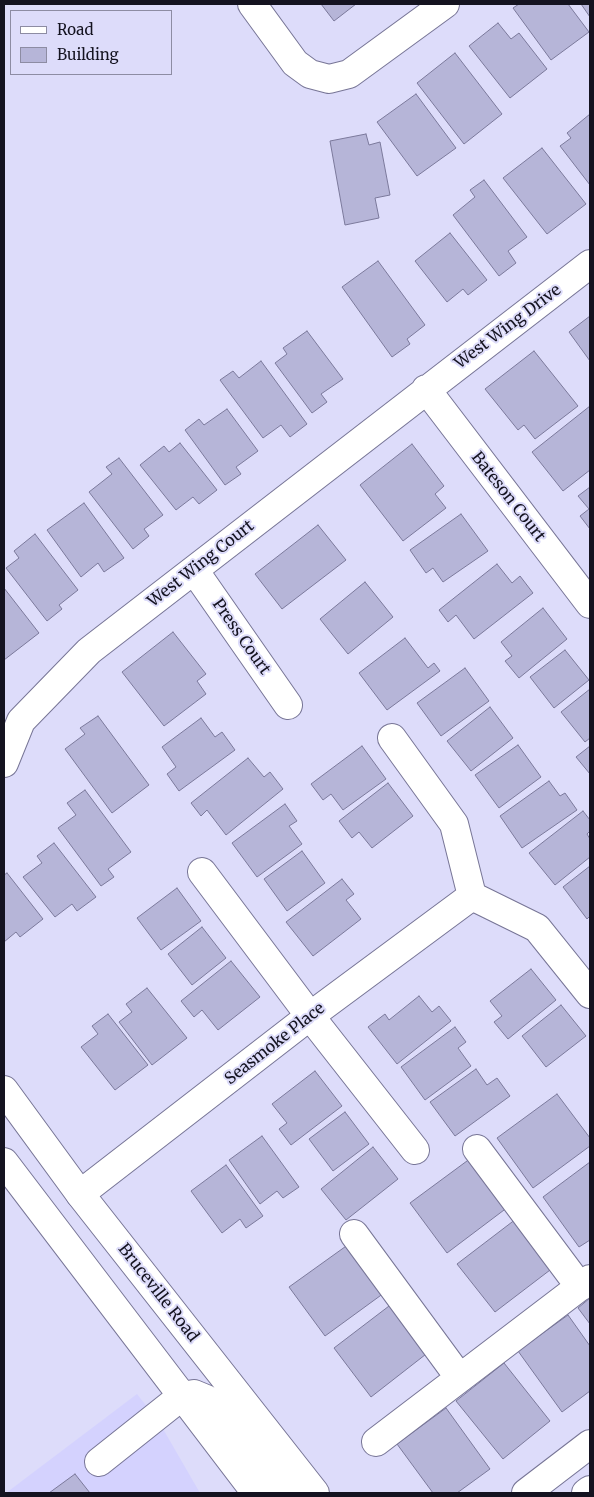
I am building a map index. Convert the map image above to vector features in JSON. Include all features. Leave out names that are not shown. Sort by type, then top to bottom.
[{"type":"street","points":[[252,4],[294,62],[310,74],[328,79],[349,74],[445,4]]},
{"type":"street","name":"West Wing Drive","points":[[426,389],[590,264]]},
{"type":"street","name":"West Wing Court","points":[[4,763],[21,721],[89,651],[426,389]]},
{"type":"street","name":"Bateson Court","points":[[426,389],[590,604]]},
{"type":"street","name":"Press Court","points":[[194,570],[288,705]]},
{"type":"street","points":[[392,738],[454,824],[472,896],[537,928],[590,994]]},
{"type":"street","points":[[202,872],[310,1016],[415,1150]]},
{"type":"street","name":"Seasmoke Place","points":[[80,1194],[310,1016],[472,896]]},
{"type":"street","name":"Bruceville Road","points":[[4,1090],[80,1194],[315,1493]]},
{"type":"street","points":[[376,1442],[585,1283],[477,1150]]},
{"type":"street","points":[[4,1162],[256,1493]]},
{"type":"street","points":[[354,1234],[459,1377]]},
{"type":"street","points":[[99,1462],[182,1396],[194,1394],[214,1405],[288,1493]]},
{"type":"street","points":[[526,1493],[590,1444]]},
{"type":"street","points":[[586,1493],[590,1490]]},
{"type":"shaded area","points":[[137,1394],[159,1422],[200,1493],[6,1493]]},
{"type":"building","points":[[321,4],[356,4],[334,21]]},
{"type":"building","points":[[519,4],[568,4],[589,32],[551,60],[513,8]]},
{"type":"building","points":[[581,4],[590,4],[590,17]]},
{"type":"building","points":[[498,23],[511,39],[519,33],[547,69],[510,98],[469,46]]},
{"type":"building","points":[[455,53],[502,114],[464,144],[417,83]]},
{"type":"building","points":[[416,94],[456,148],[417,176],[377,122]]},
{"type":"building","points":[[590,114],[590,185],[560,146],[571,138],[567,133]]},
{"type":"building","points":[[366,134],[369,145],[380,142],[390,195],[375,198],[379,218],[345,225],[330,141]]},
{"type":"building","points":[[542,148],[586,204],[547,234],[503,178]]},
{"type":"building","points":[[484,180],[527,237],[508,251],[516,263],[499,276],[453,215],[475,197],[470,190]]},
{"type":"building","points":[[450,233],[487,280],[468,295],[463,289],[447,302],[415,261]]},
{"type":"building","points":[[378,261],[425,325],[407,339],[410,344],[392,357],[342,287]]},
{"type":"building","points":[[590,316],[590,361],[569,332]]},
{"type":"building","points":[[307,331],[343,379],[321,394],[327,402],[312,413],[275,363],[287,354],[283,348]]},
{"type":"building","points":[[534,351],[578,406],[535,439],[524,425],[518,430],[485,389]]},
{"type":"building","points":[[261,361],[307,424],[290,437],[281,425],[263,438],[220,380],[233,371],[239,378]]},
{"type":"building","points":[[590,406],[590,470],[563,491],[532,452]]},
{"type":"building","points":[[227,409],[258,451],[236,467],[241,474],[225,485],[185,430],[199,419],[204,425]]},
{"type":"building","points":[[180,443],[217,490],[199,504],[193,497],[176,510],[140,465],[164,446],[169,452]]},
{"type":"building","points":[[412,444],[444,486],[435,494],[446,508],[403,541],[360,485]]},
{"type":"building","points":[[119,458],[163,515],[144,529],[149,536],[133,549],[89,492],[112,474],[106,467]]},
{"type":"building","points":[[590,487],[590,529],[580,516],[589,509],[578,496]]},
{"type":"building","points":[[84,503],[124,558],[104,572],[98,563],[81,577],[47,530]]},
{"type":"building","points":[[461,514],[488,551],[443,582],[433,568],[426,573],[410,550]]},
{"type":"building","points":[[318,525],[346,560],[282,609],[255,574]]},
{"type":"building","points":[[35,534],[78,590],[59,605],[62,609],[47,621],[6,568],[19,558],[14,551]]},
{"type":"building","points":[[497,564],[512,583],[520,576],[533,593],[474,639],[456,615],[448,622],[439,610]]},
{"type":"building","points":[[365,582],[393,617],[348,654],[320,619]]},
{"type":"building","points":[[4,588],[39,633],[4,660]]},
{"type":"building","points":[[543,608],[567,639],[519,678],[505,661],[512,656],[501,642]]},
{"type":"building","points":[[173,632],[206,674],[197,681],[206,694],[164,726],[122,672]]},
{"type":"building","points":[[405,638],[428,668],[434,663],[440,671],[387,710],[359,673]]},
{"type":"building","points":[[565,650],[589,680],[554,708],[530,677]]},
{"type":"building","points":[[465,668],[489,701],[441,736],[417,703]]},
{"type":"building","points":[[590,689],[590,738],[585,742],[561,712]]},
{"type":"building","points":[[490,707],[513,738],[471,771],[447,741]]},
{"type":"building","points":[[98,716],[149,785],[112,813],[65,749],[85,734],[80,728]]},
{"type":"building","points":[[201,718],[215,737],[222,732],[235,750],[179,791],[167,774],[176,767],[162,747]]},
{"type":"building","points":[[518,745],[541,777],[499,808],[475,775]]},
{"type":"building","points":[[362,746],[386,779],[343,810],[331,794],[323,800],[311,784]]},
{"type":"building","points":[[590,746],[590,774],[576,757]]},
{"type":"building","points":[[248,758],[264,777],[270,772],[283,789],[226,835],[207,810],[201,816],[191,803]]},
{"type":"building","points":[[549,781],[560,796],[565,793],[577,810],[522,848],[500,816]]},
{"type":"building","points":[[388,783],[413,816],[372,848],[359,832],[352,838],[339,821]]},
{"type":"building","points":[[85,790],[131,852],[108,869],[114,877],[101,886],[58,828],[76,815],[67,803]]},
{"type":"building","points":[[285,804],[297,821],[289,826],[302,844],[257,877],[232,843]]},
{"type":"building","points":[[583,811],[590,820],[590,831],[587,834],[590,839],[590,857],[555,885],[529,853]]},
{"type":"building","points":[[54,843],[96,897],[77,911],[72,904],[55,917],[23,877],[42,863],[37,856]]},
{"type":"building","points":[[302,851],[325,883],[287,911],[264,879]]},
{"type":"building","points":[[590,866],[590,916],[587,919],[563,887]]},
{"type":"building","points":[[7,873],[43,919],[20,937],[16,932],[4,942],[4,875]]},
{"type":"building","points":[[342,879],[354,894],[346,900],[361,919],[313,956],[286,922]]},
{"type":"building","points":[[177,888],[201,921],[161,950],[137,918]]},
{"type":"building","points":[[202,927],[226,958],[192,985],[168,954]]},
{"type":"building","points":[[231,961],[260,997],[218,1030],[202,1010],[194,1017],[181,1001]]},
{"type":"building","points":[[531,969],[556,1000],[508,1039],[494,1022],[502,1016],[490,1001]]},
{"type":"building","points":[[147,988],[187,1038],[152,1065],[119,1022],[132,1012],[126,1004]]},
{"type":"building","points":[[419,996],[432,1012],[439,1006],[451,1021],[397,1064],[368,1027],[385,1014],[389,1020]]},
{"type":"building","points":[[561,1005],[586,1036],[546,1067],[522,1036]]},
{"type":"building","points":[[108,1014],[148,1065],[115,1090],[81,1047],[98,1034],[92,1026]]},
{"type":"building","points":[[455,1027],[466,1042],[458,1048],[471,1066],[425,1100],[401,1067]]},
{"type":"building","points":[[476,1069],[487,1085],[497,1078],[510,1096],[455,1136],[430,1102]]},
{"type":"building","points":[[315,1071],[342,1106],[291,1145],[279,1129],[287,1123],[272,1104]]},
{"type":"building","points":[[557,1094],[590,1138],[590,1146],[533,1188],[497,1138]]},
{"type":"building","points":[[345,1112],[369,1144],[333,1171],[309,1139]]},
{"type":"building","points":[[262,1136],[299,1187],[283,1198],[277,1191],[260,1204],[229,1160]]},
{"type":"building","points":[[373,1147],[398,1179],[346,1220],[321,1189]]},
{"type":"building","points":[[471,1158],[508,1207],[447,1253],[410,1203]]},
{"type":"building","points":[[590,1162],[590,1240],[579,1247],[543,1197]]},
{"type":"building","points":[[226,1165],[263,1216],[246,1228],[240,1219],[222,1233],[191,1191]]},
{"type":"building","points":[[516,1219],[554,1267],[495,1312],[457,1264]]},
{"type":"building","points":[[349,1244],[384,1293],[325,1336],[289,1287]]},
{"type":"building","points":[[590,1298],[590,1324],[578,1308]]},
{"type":"building","points":[[393,1303],[430,1351],[371,1397],[334,1348]]},
{"type":"building","points":[[568,1315],[590,1346],[590,1391],[562,1412],[518,1351]]},
{"type":"building","points":[[504,1363],[550,1421],[503,1459],[456,1401]]},
{"type":"building","points":[[446,1408],[490,1469],[457,1493],[433,1493],[397,1444]]},
{"type":"building","points":[[75,1474],[90,1493],[49,1493]]}]
